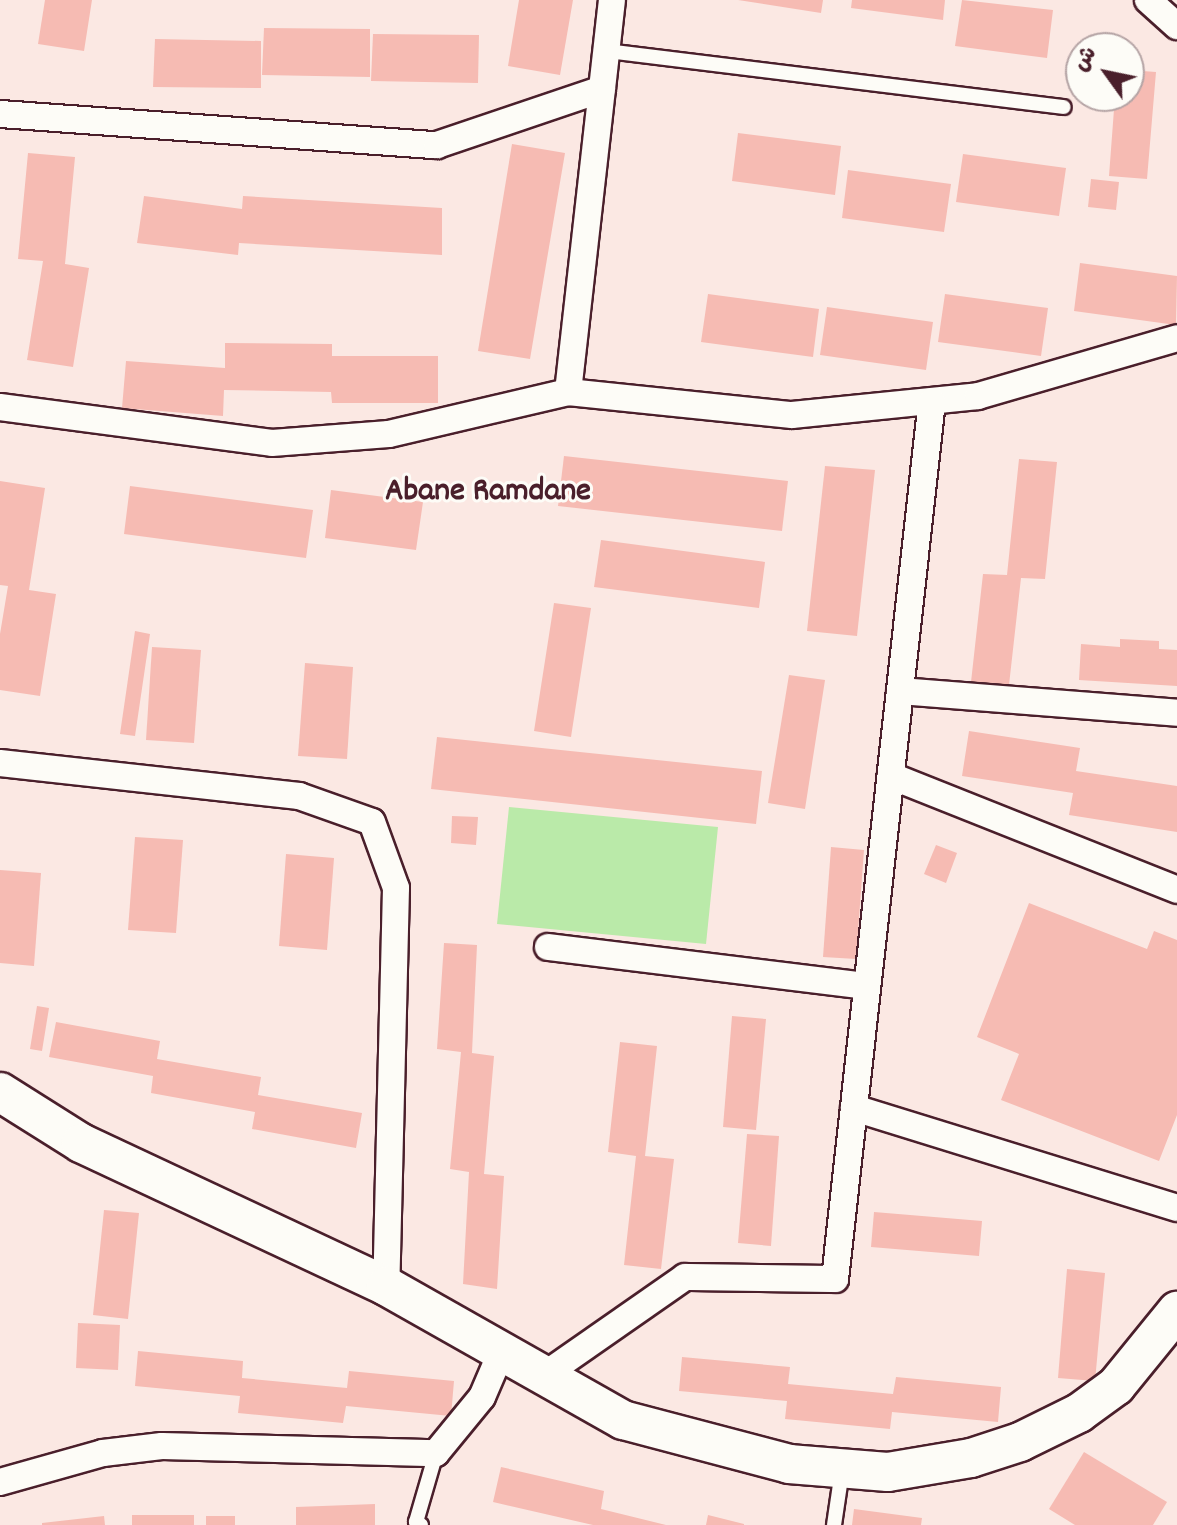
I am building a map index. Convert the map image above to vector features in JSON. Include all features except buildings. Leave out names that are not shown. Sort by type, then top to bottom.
[{"type":"street","points":[[568,392],[612,0]]},
{"type":"street","points":[[1148,0],[1177,26]]},
{"type":"street","points":[[0,114],[437,145],[602,89]]},
{"type":"street","points":[[0,407],[272,443],[389,434],[568,392],[792,415],[978,396],[1177,338]]},
{"type":"street","points":[[546,1374],[685,1277],[835,1279],[932,401]]},
{"type":"street","points":[[900,691],[1177,713]]},
{"type":"street","points":[[0,763],[299,796],[372,822],[396,888],[386,1286]]},
{"type":"street","points":[[891,776],[1177,890]]},
{"type":"street","points":[[548,947],[867,986]]},
{"type":"street","points":[[0,1092],[93,1149],[386,1286],[503,1348],[623,1420],[725,1450],[842,1471],[930,1466],[1020,1442],[1079,1413],[1116,1386],[1177,1311]]},
{"type":"street","points":[[854,1108],[1177,1208]]},
{"type":"street","points":[[0,1482],[103,1453],[162,1446],[436,1453],[482,1397],[503,1348]]},
{"type":"lane","points":[[607,51],[1064,107]]},
{"type":"lane","points":[[417,1524],[436,1453]]},
{"type":"lane","points":[[834,1525],[842,1471]]},
{"type":"green space","points":[[509,807],[718,827],[706,944],[497,924]]},
{"type":"district","name":"Abane Ramdane","points":[[488,493]]}]
